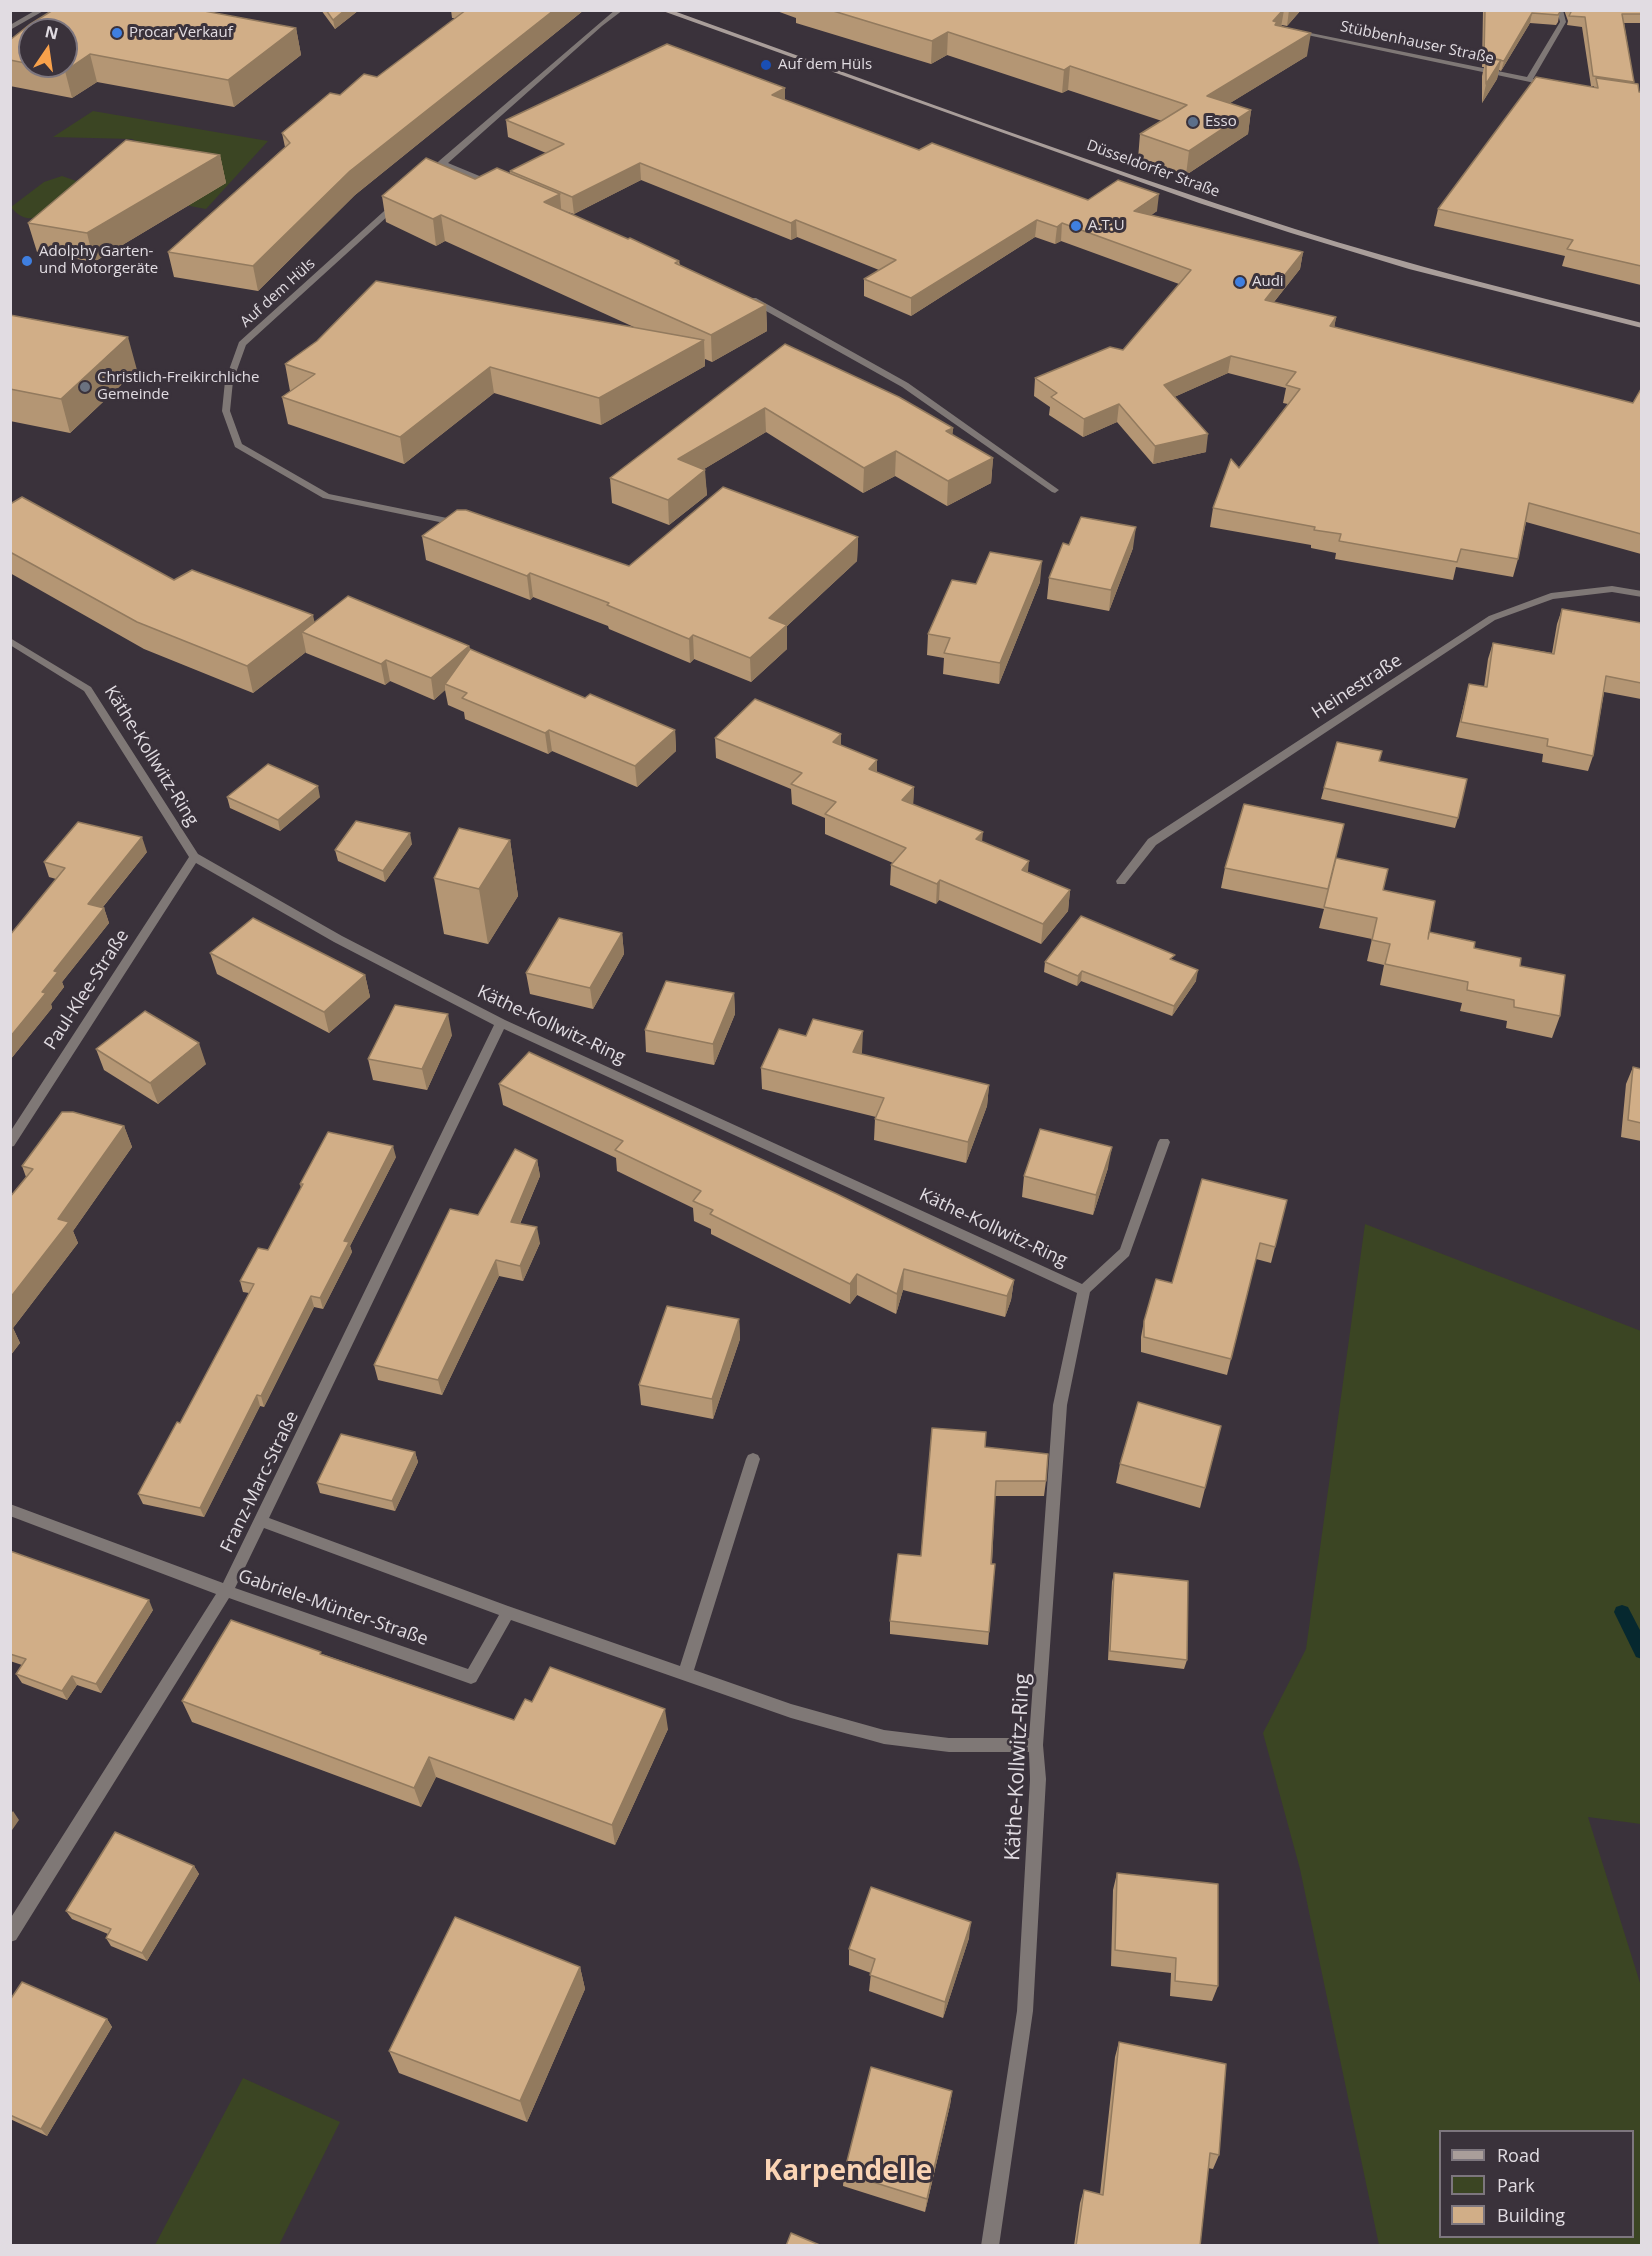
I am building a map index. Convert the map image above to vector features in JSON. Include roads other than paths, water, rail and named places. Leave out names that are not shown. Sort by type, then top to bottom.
[{"type":"main road","name":"Düsseldorfer Straße","points":[[663,10],[1202,201],[1294,231],[1413,267],[1641,326]]},
{"type":"street","points":[[10,28],[42,10]]},
{"type":"street","points":[[420,184],[600,25],[620,10]]},
{"type":"street","points":[[1528,81],[1563,22],[1560,10]]},
{"type":"street","name":"Stübbenhauser Straße","points":[[1282,29],[1528,81],[1562,86]]},
{"type":"street","points":[[442,164],[495,186]]},
{"type":"street","name":"Auf dem Hüls","points":[[402,200],[242,344],[229,381],[226,411],[237,445],[326,496],[444,520]]},
{"type":"street","points":[[745,296],[905,385],[1056,490]]},
{"type":"street","name":"Heinestraße","points":[[1121,881],[1152,842],[1492,618],[1551,596],[1612,589],[1641,594]]},
{"type":"street","name":"Käthe-Kollwitz-Ring","points":[[10,641],[88,689],[194,857],[338,939],[501,1023],[1084,1290],[1060,1405],[1036,1745],[1038,1779],[1025,2011],[990,2246]]},
{"type":"street","name":"Paul-Klee-Straße","points":[[10,1143],[194,857]]},
{"type":"street","name":"Franz-Marc-Straße","points":[[10,1934],[226,1591],[501,1023]]},
{"type":"street","points":[[1084,1290],[1125,1252],[1164,1142]]},
{"type":"street","points":[[685,1674],[753,1459]]},
{"type":"street","name":"Gabriele-Münter-Straße","points":[[10,1510],[226,1591],[471,1677],[508,1612]]},
{"type":"street","points":[[261,1521],[508,1612],[791,1711],[884,1737],[949,1746],[1036,1745]]},
{"type":"waterway","points":[[1622,1612],[1642,1652]]},
{"type":"place","name":"Procar Verkauf","points":[[117,33]]},
{"type":"place","name":"Auf dem Hüls","points":[[766,65]]},
{"type":"place","name":"Esso","points":[[1193,122]]},
{"type":"place","name":"A.T.U","points":[[1076,226]]},
{"type":"place","name":"Adolphy Garten- und Motorgeräte","points":[[27,261]]},
{"type":"place","name":"Audi","points":[[1240,282]]},
{"type":"place","name":"Christlich-Freikirchliche Gemeinde","points":[[85,387]]},
{"type":"district","name":"Karpendelle","points":[[848,2172]]}]
